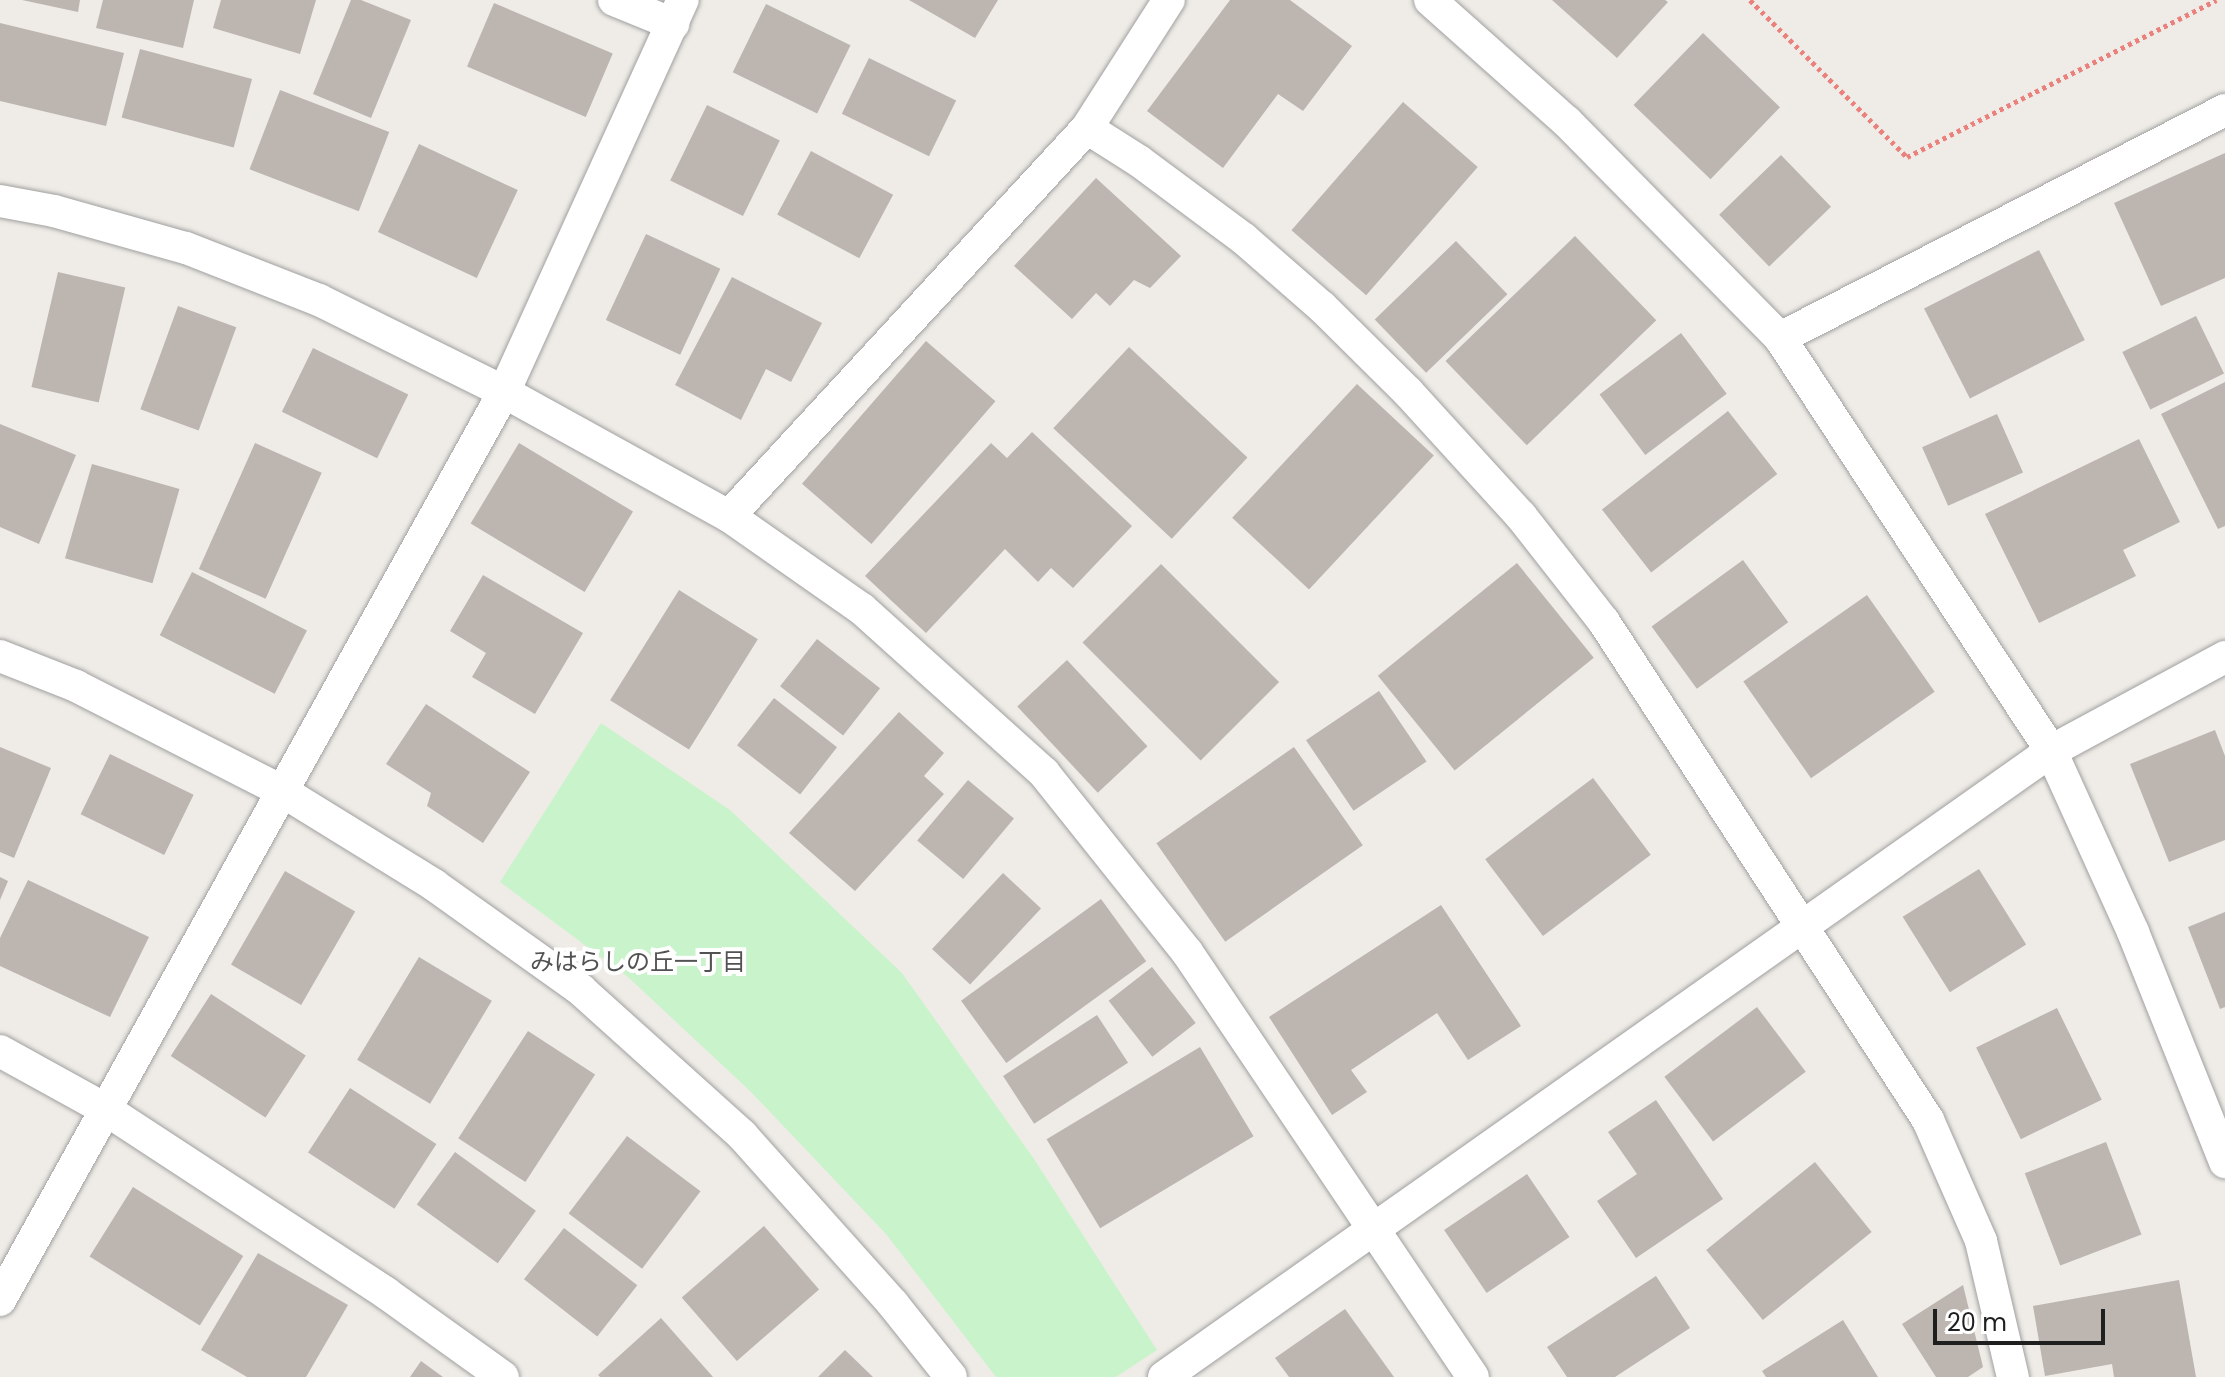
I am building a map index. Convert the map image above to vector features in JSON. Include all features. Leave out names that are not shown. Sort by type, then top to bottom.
[{"type":"lane","points":[[0,1300],[504,392],[678,12],[614,0]]},
{"type":"lane","points":[[729,516],[1087,128],[1169,0]]},
{"type":"lane","points":[[1430,0],[1567,122],[1780,338],[2051,751],[2133,932],[2225,1162]]},
{"type":"lane","points":[[1780,338],[2225,110]]},
{"type":"lane","points":[[1087,128],[1139,161],[1244,239],[1322,307],[1408,392],[1511,505],[1604,622],[1928,1120],[1981,1241],[2013,1377]]},
{"type":"lane","points":[[0,201],[54,211],[186,248],[319,300],[504,392],[729,516],[862,609],[1044,773],[1187,952],[1473,1377]]},
{"type":"lane","points":[[0,656],[76,686],[282,791],[434,885],[581,990],[668,1065],[752,1147],[893,1304],[951,1377]]},
{"type":"lane","points":[[1164,1377],[2051,751],[2225,657]]},
{"type":"lane","points":[[0,1051],[105,1109],[386,1293],[503,1377]]},
{"type":"path","points":[[1750,0],[1907,157],[2217,0]]},
{"type":"green space","points":[[601,723],[730,810],[902,973],[1034,1159],[1157,1350],[1116,1377],[996,1377],[886,1234],[750,1091],[628,977],[500,882]]},
{"type":"building","points":[[22,0],[80,0],[78,12]]},
{"type":"building","points":[[103,0],[194,0],[183,48],[96,28]]},
{"type":"building","points":[[221,0],[316,0],[300,54],[213,28]]},
{"type":"building","points":[[351,0],[361,0],[411,20],[371,118],[313,94]]},
{"type":"building","points":[[909,0],[998,0],[975,38]]},
{"type":"building","points":[[1230,0],[1290,0],[1352,46],[1303,111],[1278,94],[1223,168],[1147,111]]},
{"type":"building","points":[[1552,0],[1665,0],[1668,2],[1617,58]]},
{"type":"building","points":[[494,3],[613,53],[586,117],[467,67]]},
{"type":"building","points":[[766,4],[850,45],[817,114],[733,72]]},
{"type":"building","points":[[0,23],[124,53],[106,126],[0,101]]},
{"type":"building","points":[[1703,33],[1780,107],[1711,179],[1634,105]]},
{"type":"building","points":[[140,49],[252,79],[234,148],[122,118]]},
{"type":"building","points":[[869,58],[956,101],[929,156],[842,114]]},
{"type":"building","points":[[280,90],[389,132],[359,211],[250,169]]},
{"type":"building","points":[[1403,102],[1478,167],[1366,295],[1291,230]]},
{"type":"building","points":[[707,105],[780,141],[743,216],[670,180]]},
{"type":"building","points":[[419,144],[518,190],[477,278],[378,232]]},
{"type":"building","points":[[811,151],[893,195],[859,258],[777,215]]},
{"type":"building","points":[[2225,153],[2225,278],[2161,306],[2114,203]]},
{"type":"building","points":[[1781,155],[1831,207],[1769,267],[1719,215]]},
{"type":"building","points":[[1096,178],[1181,256],[1150,288],[1134,280],[1110,306],[1096,293],[1072,319],[1014,266]]},
{"type":"building","points":[[646,234],[720,269],[680,355],[606,320]]},
{"type":"building","points":[[1575,236],[1656,320],[1527,445],[1446,361]]},
{"type":"building","points":[[1456,241],[1507,294],[1426,373],[1375,319]]},
{"type":"building","points":[[2039,250],[2085,340],[1970,399],[1924,309]]},
{"type":"building","points":[[58,272],[125,288],[99,402],[31,387]]},
{"type":"building","points":[[732,277],[822,323],[791,382],[766,369],[741,420],[675,385]]},
{"type":"building","points":[[178,306],[236,327],[199,431],[140,409]]},
{"type":"building","points":[[2196,316],[2224,374],[2150,409],[2122,352]]},
{"type":"building","points":[[1681,333],[1727,394],[1645,455],[1600,394]]},
{"type":"building","points":[[926,341],[995,401],[871,544],[802,484]]},
{"type":"building","points":[[1129,347],[1247,457],[1172,539],[1053,428]]},
{"type":"building","points":[[313,348],[408,394],[377,458],[282,412]]},
{"type":"building","points":[[2225,382],[2225,526],[2218,529],[2161,414]]},
{"type":"building","points":[[1357,384],[1434,456],[1309,589],[1232,518]]},
{"type":"building","points":[[1728,411],[1777,474],[1651,573],[1602,510]]},
{"type":"building","points":[[1997,414],[2023,472],[1948,506],[1922,447]]},
{"type":"building","points":[[0,424],[76,455],[39,544],[0,527]]},
{"type":"building","points":[[1032,432],[1132,526],[1073,588],[1051,568],[1038,582],[1005,549],[926,633],[865,576],[991,443],[1007,458]]},
{"type":"building","points":[[2139,439],[2180,522],[2123,550],[2136,576],[2039,623],[1985,514]]},
{"type":"building","points":[[255,443],[322,473],[266,599],[199,569]]},
{"type":"building","points":[[519,443],[633,512],[585,592],[471,524]]},
{"type":"building","points":[[92,464],[179,489],[152,583],[65,558]]},
{"type":"building","points":[[1743,560],[1788,622],[1697,689],[1652,626]]},
{"type":"building","points":[[1517,563],[1594,658],[1455,770],[1378,676]]},
{"type":"building","points":[[1161,564],[1279,682],[1201,761],[1083,642]]},
{"type":"building","points":[[192,572],[307,631],[275,694],[160,635]]},
{"type":"building","points":[[483,575],[583,633],[535,714],[472,677],[486,653],[450,631]]},
{"type":"building","points":[[679,590],[758,639],[689,750],[610,700]]},
{"type":"building","points":[[1867,595],[1935,692],[1811,778],[1743,682]]},
{"type":"building","points":[[817,639],[880,688],[843,736],[780,686]]},
{"type":"building","points":[[1067,660],[1147,746],[1098,793],[1017,706]]},
{"type":"building","points":[[1379,691],[1427,761],[1354,811],[1306,740]]},
{"type":"building","points":[[774,698],[837,747],[800,795],[737,745]]},
{"type":"building","points":[[426,704],[530,772],[483,843],[427,806],[431,793],[386,764]]},
{"type":"building","points":[[899,712],[944,753],[924,776],[944,794],[855,891],[789,833]]},
{"type":"building","points":[[2215,730],[2225,756],[2225,840],[2169,862],[2130,764]]},
{"type":"building","points":[[0,747],[51,768],[14,858],[0,852]]},
{"type":"building","points":[[1294,747],[1363,845],[1225,942],[1156,843]]},
{"type":"building","points":[[110,754],[194,795],[164,855],[81,814]]},
{"type":"building","points":[[1593,778],[1651,855],[1543,936],[1485,859]]},
{"type":"building","points":[[968,780],[1014,819],[963,879],[917,841]]},
{"type":"building","points":[[1979,869],[2026,944],[1950,992],[1903,917]]},
{"type":"building","points":[[285,871],[355,912],[301,1005],[231,965]]},
{"type":"building","points":[[1003,873],[1041,908],[970,985],[932,949]]},
{"type":"building","points":[[0,877],[8,881],[0,900]]},
{"type":"building","points":[[28,880],[149,937],[110,1017],[0,966],[0,938]]},
{"type":"building","points":[[1101,899],[1146,961],[1006,1063],[961,1001]]},
{"type":"building","points":[[1441,905],[1521,1026],[1468,1060],[1437,1013],[1351,1070],[1367,1092],[1332,1115],[1269,1017]]},
{"type":"building","points":[[2225,912],[2225,1007],[2220,1009],[2188,927]]},
{"type":"building","points":[[419,957],[492,1001],[430,1104],[357,1060]]},
{"type":"building","points":[[1152,967],[1196,1023],[1152,1057],[1109,1001]]},
{"type":"building","points":[[211,994],[306,1056],[265,1118],[171,1056]]},
{"type":"building","points":[[1757,1007],[1806,1072],[1713,1142],[1664,1077]]},
{"type":"building","points":[[2057,1008],[2102,1100],[2021,1139],[1976,1047]]},
{"type":"building","points":[[1097,1015],[1128,1063],[1034,1124],[1003,1076]]},
{"type":"building","points":[[528,1031],[595,1075],[525,1182],[458,1138]]},
{"type":"building","points":[[1200,1047],[1254,1136],[1100,1228],[1047,1139]]},
{"type":"building","points":[[350,1088],[436,1144],[394,1209],[308,1153]]},
{"type":"building","points":[[1656,1100],[1723,1199],[1636,1258],[1597,1201],[1637,1174],[1608,1132]]},
{"type":"building","points":[[627,1136],[700,1191],[642,1269],[569,1213]]},
{"type":"building","points":[[2106,1142],[2141,1234],[2060,1266],[2025,1173]]},
{"type":"building","points":[[455,1152],[536,1211],[498,1263],[417,1205]]},
{"type":"building","points":[[1815,1162],[1872,1232],[1763,1320],[1706,1250]]},
{"type":"building","points":[[1527,1174],[1569,1237],[1487,1293],[1444,1230]]},
{"type":"building","points":[[133,1187],[243,1256],[200,1325],[90,1257]]},
{"type":"building","points":[[764,1226],[819,1289],[737,1361],[682,1298]]},
{"type":"building","points":[[564,1228],[637,1285],[597,1336],[524,1279]]},
{"type":"building","points":[[258,1253],[348,1305],[306,1377],[247,1377],[201,1350]]},
{"type":"building","points":[[1656,1276],[1690,1328],[1615,1377],[1567,1377],[1547,1347]]},
{"type":"building","points":[[2179,1280],[2196,1377],[2114,1377],[2112,1364],[2045,1376],[2033,1306]]},
{"type":"building","points":[[1963,1285],[1983,1367],[1968,1377],[1936,1377],[1902,1324]]},
{"type":"building","points":[[1345,1309],[1394,1377],[1289,1377],[1275,1358]]},
{"type":"building","points":[[661,1318],[713,1377],[598,1375]]},
{"type":"building","points":[[1843,1320],[1878,1377],[1766,1377],[1762,1371]]},
{"type":"building","points":[[845,1350],[873,1377],[818,1377]]},
{"type":"building","points":[[421,1361],[443,1377],[410,1377]]},
{"type":"district","name":"みはらしの丘一丁目","points":[[638,962]]}]
